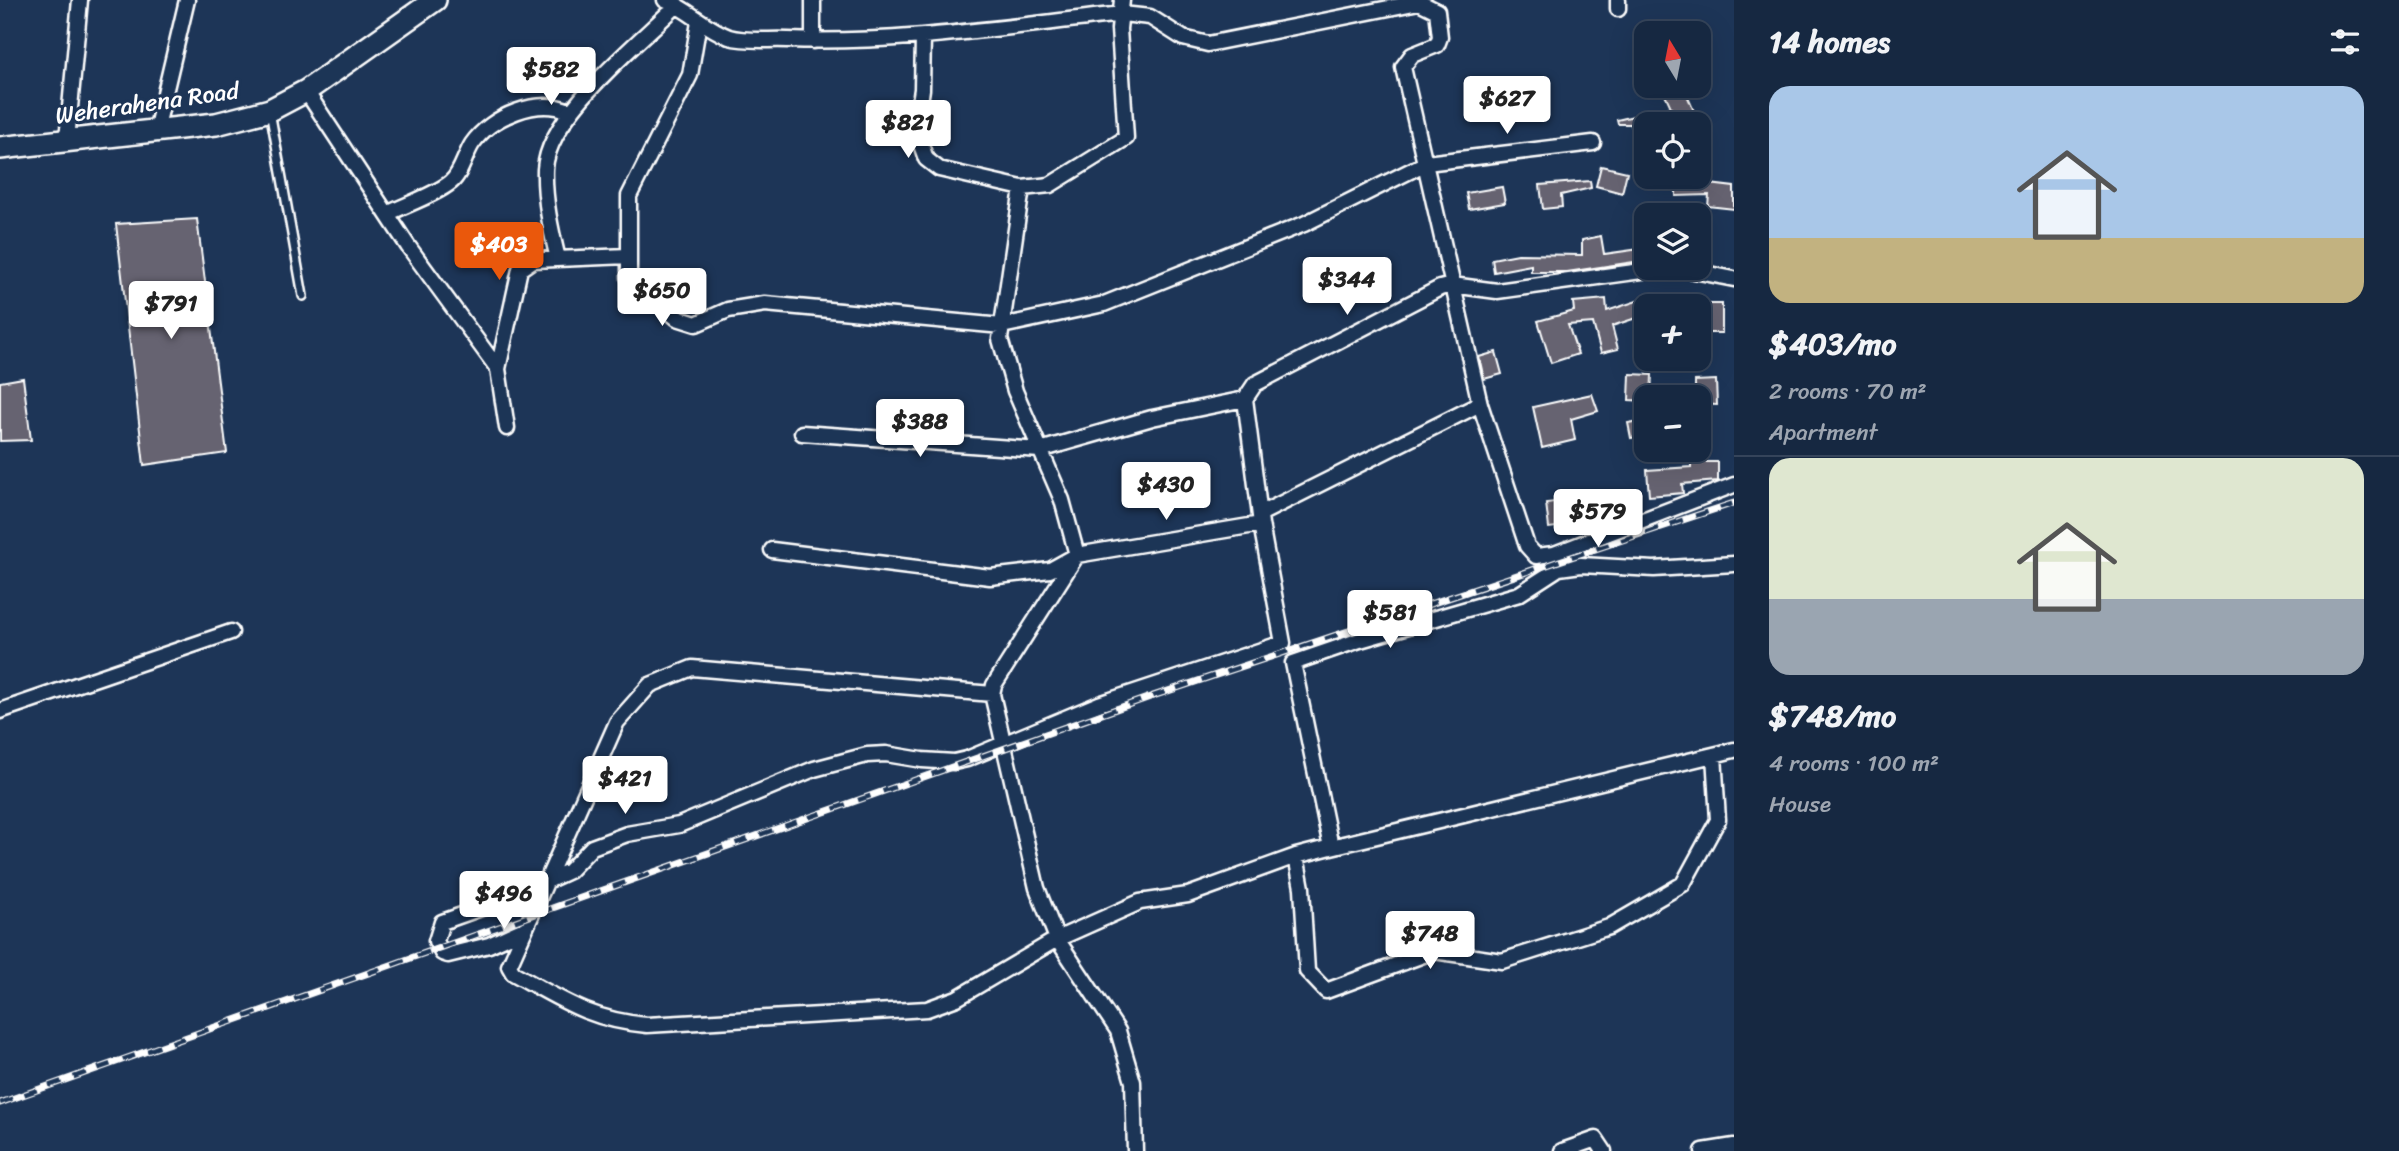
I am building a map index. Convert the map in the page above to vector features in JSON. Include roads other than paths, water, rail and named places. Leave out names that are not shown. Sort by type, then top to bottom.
[{"type":"main road","name":"Weherahena Road","points":[[0,148],[216,124],[270,110],[306,91],[435,0]]},
{"type":"street","points":[[67,140],[79,0]]},
{"type":"street","points":[[156,131],[187,0]]},
{"type":"street","points":[[813,0],[813,41]]},
{"type":"street","points":[[558,259],[549,220],[545,168],[550,149],[569,111],[671,3],[699,22],[732,38],[813,41],[923,37],[1122,7],[1150,17],[1184,38],[1208,44],[1419,2],[1437,11],[1440,37],[1437,45],[1412,55],[1403,67],[1480,404],[1527,546],[1536,556],[1554,554],[1734,485]]},
{"type":"street","points":[[923,37],[922,89],[916,130],[926,159],[939,169],[1022,188],[1050,185],[1126,138],[1119,29],[1122,7]]},
{"type":"street","points":[[699,22],[690,75],[629,196],[628,256],[629,278],[677,318],[696,324],[728,310],[765,304],[1002,326],[1104,304],[1304,224],[1426,163],[1593,143]]},
{"type":"street","points":[[306,91],[387,214],[498,369]]},
{"type":"street","points":[[387,214],[452,182],[474,141],[511,113],[529,107],[559,107],[569,111]]},
{"type":"street","points":[[1022,188],[1000,339],[1015,391],[1062,500],[1077,555],[994,685],[992,694],[1037,888],[1057,939],[1118,1031],[1133,1082],[1135,1151]]},
{"type":"street","points":[[507,428],[498,369],[520,269],[533,260],[628,256]]},
{"type":"street","points":[[524,929],[489,945],[448,955],[442,953],[436,940],[442,922],[569,872],[592,847],[627,834],[679,825],[814,769],[867,755],[886,754],[954,762],[1099,704],[1283,643],[1261,519],[1245,399],[1255,384],[1440,288],[1452,285],[1497,290],[1634,272]]},
{"type":"street","points":[[1711,274],[1734,279]]},
{"type":"street","points":[[802,433],[1040,450],[1152,418],[1245,399]]},
{"type":"street","points":[[772,550],[990,577],[1050,570],[1077,555],[1261,519],[1480,404]]},
{"type":"street","points":[[1554,554],[1559,568]]},
{"type":"street","points":[[1331,846],[1293,663],[1360,640],[1519,594],[1559,568],[1581,565],[1654,569],[1734,564]]},
{"type":"street","points":[[0,711],[231,632]]},
{"type":"street","points":[[992,694],[692,668],[650,685],[617,722],[524,929],[509,966],[513,973],[581,1011],[615,1022],[647,1025],[927,1009],[957,998],[1057,939],[1140,902],[1188,895],[1331,846],[1734,750]]},
{"type":"street","points":[[1296,856],[1303,899],[1307,971],[1326,991],[1434,951],[1502,961],[1609,927],[1683,884],[1718,821],[1714,755]]},
{"type":"street","points":[[1562,1151],[1596,1139],[1604,1151]]},
{"type":"street","points":[[1703,1151],[1734,1146]]},
{"type":"lane","points":[[270,110],[303,296]]},
{"type":"railway","points":[[0,1103],[1153,696],[1734,503]]}]
